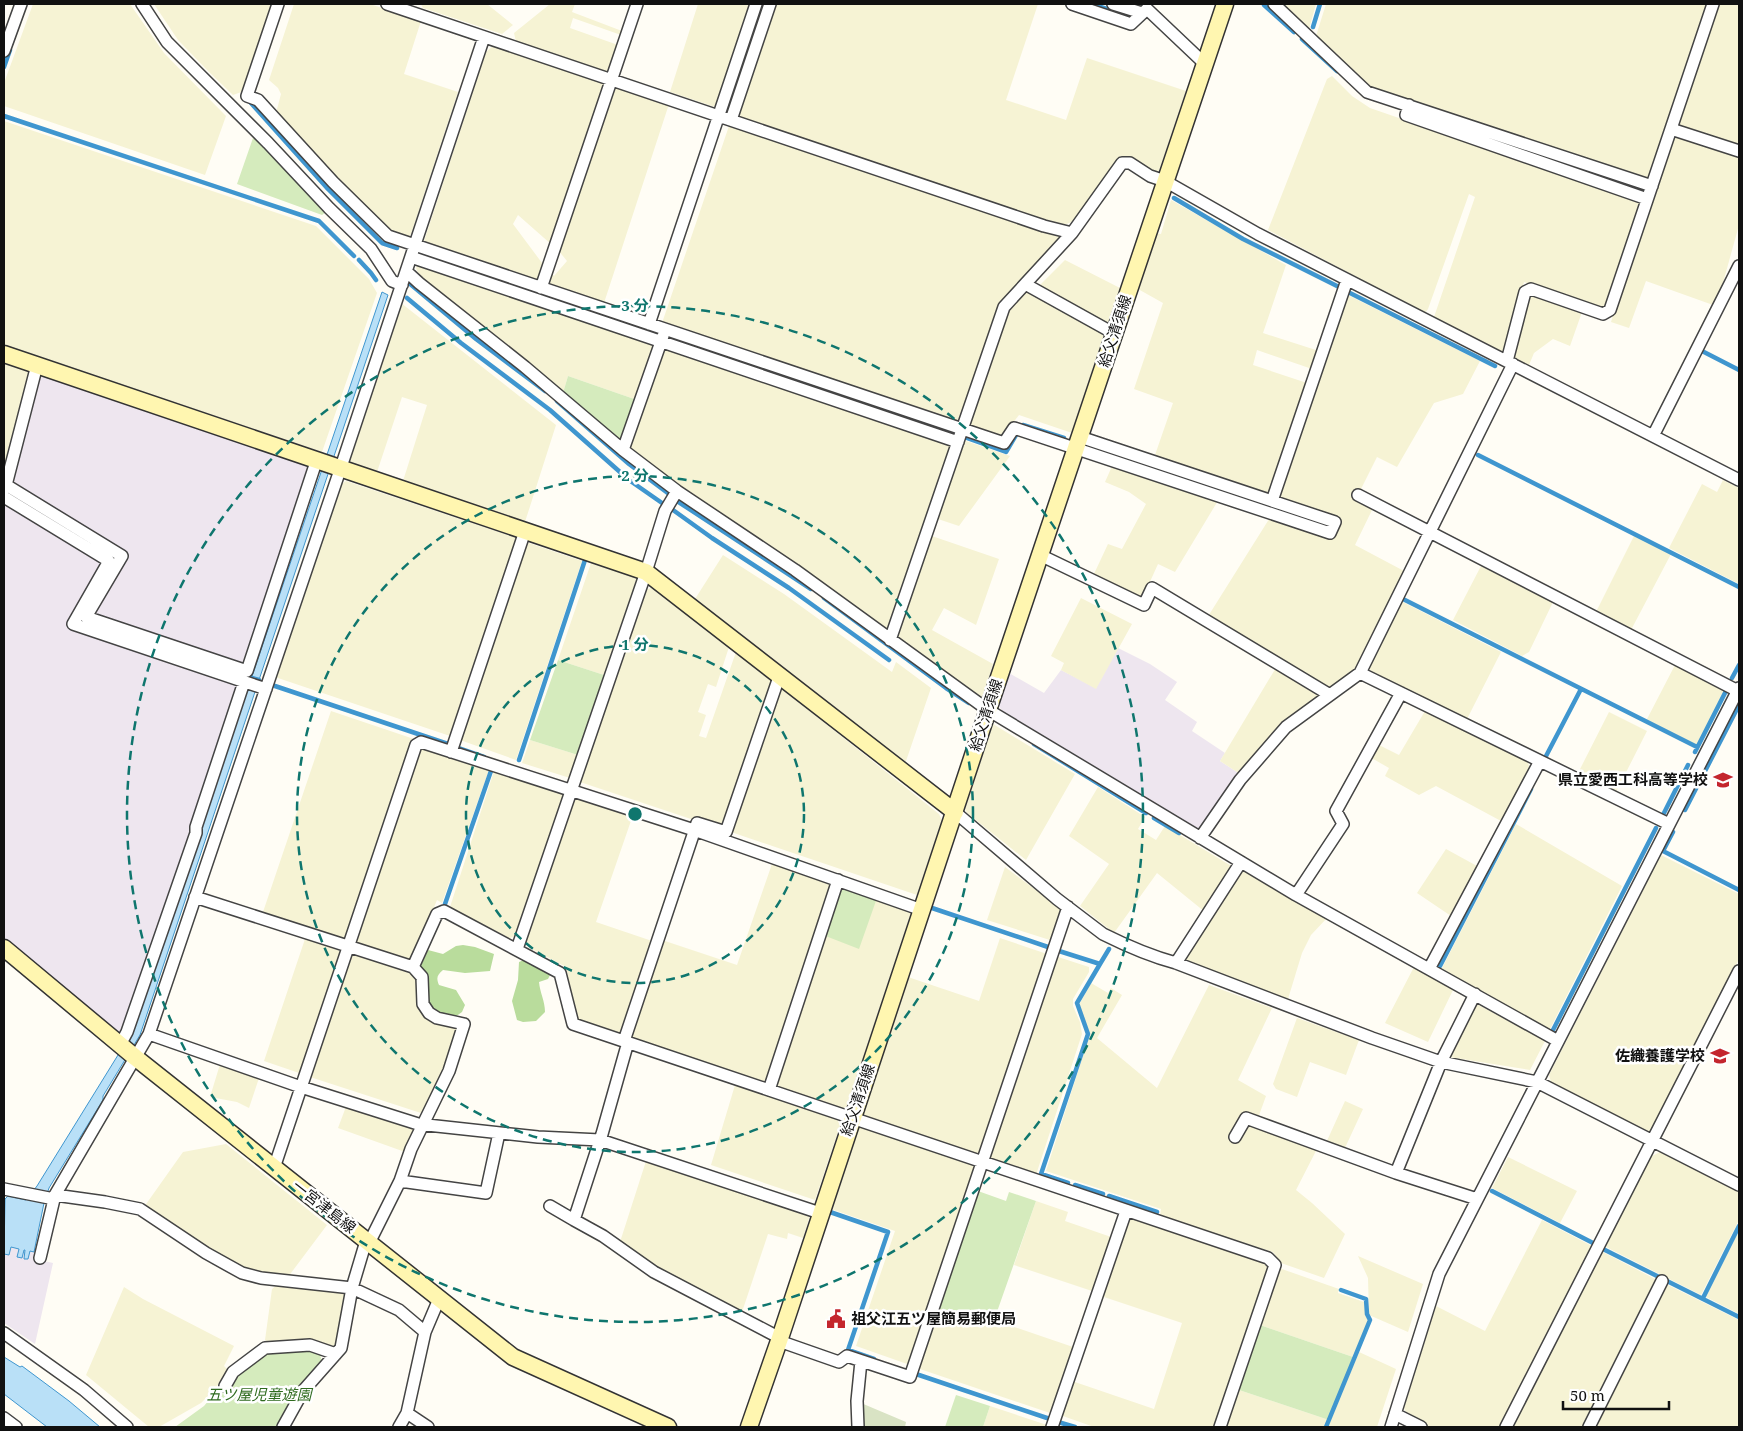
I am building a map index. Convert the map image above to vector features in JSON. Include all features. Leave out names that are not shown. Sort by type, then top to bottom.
[{"type":"main road","name":"給父清須線","points":[[748,1427],[780,1340],[820,1213],[1225,4]]},
{"type":"main road","points":[[4,354],[646,572],[955,812]]},
{"type":"main road","name":"一宮津島線","points":[[4,952],[513,1358],[668,1427]]},
{"type":"street","points":[[4,51],[21,4]]},
{"type":"street","points":[[142,4],[167,42],[371,249],[392,281],[402,285]]},
{"type":"street","points":[[278,4],[247,96],[258,100],[333,182],[388,236],[649,324],[663,335],[958,442]]},
{"type":"street","points":[[387,4],[413,8],[484,37],[1044,226],[1072,233]]},
{"type":"street","points":[[542,288],[637,4]]},
{"type":"street","points":[[649,324],[756,4]]},
{"type":"street","points":[[730,120],[770,4]]},
{"type":"street","points":[[1072,4],[1131,24],[1147,8],[1205,64]]},
{"type":"street","points":[[1113,4],[1142,13]]},
{"type":"street","points":[[1274,4],[1367,92],[1652,186]]},
{"type":"street","points":[[1200,838],[1240,780],[1286,727],[1360,673],[1510,362],[1525,292],[1531,289],[1603,314],[1610,310],[1713,4]]},
{"type":"street","points":[[233,672],[246,671],[402,285],[484,37]]},
{"type":"street","points":[[1409,105],[1406,116],[1647,199]]},
{"type":"street","points":[[1671,129],[1739,151]]},
{"type":"street","points":[[890,640],[1004,307],[1072,233],[1122,163],[1130,163],[1150,176],[1165,181],[1258,234],[1739,480]]},
{"type":"street","points":[[411,257],[1004,443],[1014,428],[1078,443],[1272,501],[1335,522],[1330,533],[1078,443]]},
{"type":"street","points":[[1653,436],[1739,266]]},
{"type":"street","points":[[406,272],[677,491],[795,570],[988,710],[1296,895],[1558,1041]]},
{"type":"street","points":[[1272,501],[1347,280]]},
{"type":"street","points":[[1025,284],[1114,334]]},
{"type":"street","points":[[624,450],[663,335]]},
{"type":"street","points":[[37,365],[5,487],[122,556],[86,618],[114,632]]},
{"type":"street","points":[[40,1258],[53,1197],[128,1051],[149,1034],[263,688],[329,463]]},
{"type":"street","points":[[517,949],[666,511],[677,491]]},
{"type":"street","points":[[1358,495],[1738,689],[1439,1274],[1391,1427]]},
{"type":"street","points":[[4,497],[109,561],[72,624],[114,632],[233,672],[246,682],[263,688]]},
{"type":"street","points":[[451,752],[525,531]]},
{"type":"street","points":[[1040,555],[1144,605],[1152,588],[1330,695]]},
{"type":"street","points":[[1360,673],[1669,824]]},
{"type":"street","points":[[574,1220],[600,1140],[626,1042],[694,830],[697,824],[726,832],[780,677]]},
{"type":"street","points":[[128,1051],[127,1032],[246,682]]},
{"type":"street","points":[[1296,895],[1343,824],[1336,811],[1400,693]]},
{"type":"street","points":[[274,1168],[416,745],[421,742],[694,830],[922,910]]},
{"type":"street","points":[[1429,969],[1540,761]]},
{"type":"street","points":[[955,812],[1103,934],[1148,955],[1176,963],[1372,1038],[1441,1062],[1537,1082],[1739,1185]]},
{"type":"street","points":[[1176,963],[1241,862]]},
{"type":"street","points":[[769,1090],[838,880]]},
{"type":"street","points":[[195,898],[413,966],[422,977],[423,1004],[429,1013],[437,1018],[464,1024],[449,1071],[411,1149],[400,1181],[368,1242],[352,1288],[341,1348],[303,1391],[282,1427]]},
{"type":"street","points":[[550,1206],[603,1236],[654,1272],[780,1340],[840,1362],[847,1356],[910,1377],[1068,907]]},
{"type":"street","points":[[413,966],[437,914],[444,911],[560,973],[573,1024],[1268,1258],[1275,1265],[1220,1427]]},
{"type":"street","points":[[1506,1427],[1739,971]]},
{"type":"street","points":[[1396,1173],[1441,1062],[1475,994]]},
{"type":"street","points":[[149,1034],[301,1087],[423,1125],[499,1133],[600,1140],[820,1213]]},
{"type":"street","points":[[1236,1137],[1246,1118],[1396,1173],[1477,1199]]},
{"type":"street","points":[[400,1181],[486,1193],[499,1133]]},
{"type":"street","points":[[4,1189],[53,1197],[105,1202],[140,1209],[206,1253],[242,1273],[261,1278],[352,1288],[399,1310],[425,1332]]},
{"type":"street","points":[[1052,1427],[1126,1210]]},
{"type":"street","points":[[1589,1427],[1662,1281]]},
{"type":"street","points":[[399,1427],[407,1413],[425,1332],[439,1299]]},
{"type":"street","points":[[4,1333],[84,1390],[127,1427]]},
{"type":"street","points":[[225,1386],[233,1372],[265,1348],[310,1346],[336,1354]]},
{"type":"street","points":[[858,1427],[857,1402],[860,1361]]},
{"type":"street","points":[[407,1413],[428,1427]]},
{"type":"street","points":[[1395,1414],[1421,1427]]},
{"type":"street","points":[[4,1418],[16,1427]]},
{"type":"shaded area","points":[[33,4],[130,4],[164,53],[226,116],[205,175],[4,106],[4,83]]},
{"type":"shaded area","points":[[154,4],[274,4],[244,91],[233,95],[209,72],[178,40]]},
{"type":"shaded area","points":[[294,4],[370,4],[421,21],[404,74],[458,92],[411,234],[408,237],[391,232],[334,178],[276,113],[281,94],[278,88],[269,80]]},
{"type":"shaded area","points":[[421,4],[487,4],[513,25],[502,34],[423,8]]},
{"type":"shaded area","points":[[550,4],[575,4],[572,12],[622,31],[621,35],[573,18],[570,28],[618,45],[610,70],[605,72],[516,42],[514,33]]},
{"type":"shaded area","points":[[698,4],[752,4],[718,108],[670,92]]},
{"type":"shaded area","points":[[776,4],[1038,4],[1006,100],[1066,120],[1087,58],[1186,91],[1159,171],[1153,172],[1128,156],[1119,157],[1074,221],[1064,225],[1055,225],[740,119],[739,114]]},
{"type":"shaded area","points":[[1278,4],[1316,4],[1309,29]]},
{"type":"shaded area","points":[[1326,4],[1709,4],[1651,178],[1646,181],[1371,88],[1316,36]]},
{"type":"shaded area","points":[[1718,4],[1739,4],[1739,146],[1681,127],[1678,120]]},
{"type":"shaded area","points":[[494,45],[605,84],[552,245],[518,215],[513,224],[545,267],[539,285],[423,244],[486,52]]},
{"type":"shaded area","points":[[1332,76],[1352,96],[1370,108],[1642,202],[1607,306],[1602,310],[1524,282],[1507,350],[1503,353],[1434,317],[1475,197],[1469,194],[1425,313],[1268,230],[1327,79]]},
{"type":"shaded area","points":[[615,87],[669,104],[604,303],[549,285],[547,281],[550,272],[554,276],[567,261],[558,250],[612,88]]},
{"type":"shaded area","points":[[4,121],[316,226],[369,279],[377,293],[322,452],[4,345]]},
{"type":"shaded area","points":[[729,126],[1060,237],[1061,240],[1001,304],[960,422],[957,424],[662,323]]},
{"type":"shaded area","points":[[1676,135],[1739,156],[1739,225],[1721,290],[1713,305],[1646,281],[1629,328],[1611,322],[1671,139]]},
{"type":"shaded area","points":[[1171,200],[1286,265],[1263,333],[1319,351],[1312,369],[1257,350],[1253,365],[1307,383],[1271,492],[1267,494],[1155,455],[1173,403],[1134,389],[1163,303],[1138,289],[1156,233],[1161,234]]},
{"type":"shaded area","points":[[1065,260],[1120,288],[1107,326],[1037,288]]},
{"type":"shaded area","points":[[418,264],[657,343],[637,400],[568,376],[563,393],[421,281],[416,268]]},
{"type":"shaded area","points":[[1025,289],[1104,334],[1072,433],[1019,415],[1003,436],[999,438],[968,428],[1007,309]]},
{"type":"shaded area","points":[[1346,294],[1480,361],[1463,394],[1434,403],[1397,467],[1377,457],[1356,499],[1373,508],[1355,545],[1404,571],[1358,671],[1331,690],[1207,618],[1271,516],[1331,536],[1340,517],[1279,497]]},
{"type":"shaded area","points":[[1533,295],[1582,312],[1570,346],[1553,339],[1534,353],[1529,365],[1513,358],[1527,298]]},
{"type":"shaded area","points":[[401,303],[556,425],[525,522],[403,481],[427,405],[402,397],[377,472],[351,463],[349,458]]},
{"type":"shaded area","points":[[663,347],[949,444],[952,448],[890,633],[679,488],[628,449]]},
{"type":"shaded area","points":[[4,362],[26,370],[30,376],[4,477]]},
{"type":"shaded area","points":[[46,376],[308,463],[308,469],[241,667],[91,616],[126,556],[9,485],[38,378]]},
{"type":"shaded area","points":[[963,440],[1010,456],[959,526],[935,518]]},
{"type":"shaded area","points":[[1113,464],[1219,499],[1175,572],[1158,564],[1144,595],[1137,597],[1093,576],[1108,544],[1122,549],[1146,504],[1129,492],[1105,482]]},
{"type":"shaded area","points":[[1723,480],[1739,488],[1739,584],[1669,548],[1702,484],[1717,492]]},
{"type":"shaded area","points":[[346,481],[520,539],[453,737],[275,677],[340,485]]},
{"type":"shaded area","points":[[4,502],[105,563],[69,625],[240,683],[188,835],[191,836],[123,1035],[4,941]]},
{"type":"shaded area","points":[[929,535],[999,559],[976,625],[944,608],[932,630],[993,664],[982,699],[894,636]]},
{"type":"shaded area","points":[[1634,536],[1671,554],[1631,630],[1596,612]]},
{"type":"shaded area","points":[[526,542],[582,561],[516,760],[460,740]]},
{"type":"shaded area","points":[[723,555],[784,594],[892,672],[896,662],[931,688],[905,764],[695,599]]},
{"type":"shaded area","points":[[591,563],[635,577],[636,580],[604,675],[558,660]]},
{"type":"shaded area","points":[[1481,566],[1553,602],[1529,652],[1522,656],[1453,620]]},
{"type":"shaded area","points":[[654,587],[729,647],[716,687],[708,684],[698,712],[706,715],[699,736],[706,738],[736,652],[771,681],[773,688],[722,827],[694,820],[580,782],[645,590]]},
{"type":"shaded area","points":[[1081,598],[1132,624],[1096,689],[1061,670],[1064,663],[1051,656]]},
{"type":"shaded area","points":[[1401,601],[1501,652],[1466,721],[1372,674],[1369,666]]},
{"type":"shaded area","points":[[1118,648],[1150,664],[1177,682],[1165,700],[1197,722],[1192,731],[1225,753],[1220,761],[1240,774],[1200,833],[1003,712],[998,705],[1009,673],[1044,693],[1061,670],[1096,688]]},
{"type":"shaded area","points":[[1675,665],[1724,690],[1696,746],[1646,721]]},
{"type":"shaded area","points":[[1277,666],[1321,696],[1240,774],[1220,761]]},
{"type":"shaded area","points":[[782,689],[939,814],[942,820],[917,895],[731,832],[778,690]]},
{"type":"shaded area","points":[[331,711],[414,739],[350,938],[346,940],[263,912]]},
{"type":"shaded area","points":[[1425,711],[1528,762],[1529,767],[1501,821],[1436,786],[1419,795],[1385,776],[1389,768],[1368,756],[1375,743],[1399,755]]},
{"type":"shaded area","points":[[1609,712],[1647,731],[1615,794],[1577,775]]},
{"type":"shaded area","points":[[993,724],[1075,774],[1026,860],[967,813],[965,809]]},
{"type":"shaded area","points":[[530,740],[578,755],[570,778],[522,763]]},
{"type":"shaded area","points":[[420,745],[490,767],[442,903],[437,900],[413,959],[407,961],[355,945],[355,939]]},
{"type":"shaded area","points":[[495,768],[566,792],[517,936],[509,938],[450,907]]},
{"type":"shaded area","points":[[1098,787],[1145,817],[1138,829],[1156,840],[1165,826],[1233,867],[1205,912],[1157,873],[1114,933],[1080,906],[1109,864],[1069,836]]},
{"type":"shaded area","points":[[575,795],[633,815],[596,922],[655,942],[624,1032],[619,1035],[577,1020],[566,967],[528,947],[526,939]]},
{"type":"shaded area","points":[[1516,824],[1622,886],[1549,1031],[1441,970]]},
{"type":"shaded area","points":[[1446,849],[1477,866],[1451,916],[1417,893]]},
{"type":"shaded area","points":[[1661,855],[1739,894],[1739,959],[1653,1130],[1648,1132],[1551,1082],[1549,1075]]},
{"type":"shaded area","points":[[773,861],[834,881],[768,1078],[763,1082],[633,1038],[630,1035],[662,940],[737,965]]},
{"type":"shaded area","points":[[1005,867],[1063,910],[1053,941],[987,920]]},
{"type":"shaded area","points":[[1243,868],[1327,918],[1311,935],[1302,953],[1288,999],[1185,960],[1184,956]]},
{"type":"shaded area","points":[[877,898],[912,910],[847,1106],[842,1109],[775,1086],[823,935]]},
{"type":"shaded area","points":[[1000,938],[1050,955],[983,1153],[978,1156],[863,1118],[861,1114],[908,977],[979,1001]]},
{"type":"shaded area","points":[[305,939],[340,951],[342,955],[302,1074],[264,1061]]},
{"type":"shaded area","points":[[353,954],[415,975],[457,1027],[451,1054],[424,1114],[307,1076],[347,957]]},
{"type":"shaded area","points":[[1055,956],[1089,967],[1089,972],[1073,999],[1073,1006],[1080,1022],[1082,1034],[1036,1175],[989,1159]]},
{"type":"shaded area","points":[[1415,965],[1454,988],[1428,1042],[1385,1023]]},
{"type":"shaded area","points":[[1091,983],[1108,993],[1111,988],[1122,995],[1097,1038],[1157,1088],[1209,985],[1272,1008],[1238,1080],[1266,1096],[1258,1118],[1243,1113],[1229,1139],[1236,1143],[1245,1125],[1252,1123],[1318,1147],[1296,1190],[1345,1234],[1324,1278],[1281,1263],[1273,1252],[1160,1216],[1161,1209],[1046,1171],[1090,1034],[1079,1005]]},
{"type":"shaded area","points":[[1477,1004],[1545,1041],[1530,1070],[1449,1057],[1472,1005]]},
{"type":"shaded area","points":[[1297,1018],[1359,1040],[1346,1075],[1310,1062],[1297,1097],[1276,1089],[1273,1084]]},
{"type":"shaded area","points":[[221,1061],[260,1075],[249,1108],[237,1102],[210,1097]]},
{"type":"shaded area","points":[[735,1085],[837,1119],[840,1126],[815,1200],[711,1165]]},
{"type":"shaded area","points":[[1345,1101],[1363,1109],[1344,1150],[1326,1143]]},
{"type":"shaded area","points":[[347,1104],[418,1127],[408,1141],[405,1152],[338,1128]]},
{"type":"shaded area","points":[[860,1127],[978,1167],[910,1365],[856,1346],[895,1231],[831,1209],[856,1128]]},
{"type":"shaded area","points":[[226,1144],[327,1225],[288,1277],[245,1269],[234,1265],[144,1207],[183,1152]]},
{"type":"shaded area","points":[[1660,1152],[1739,1192],[1739,1220],[1701,1295],[1604,1246],[1650,1157]]},
{"type":"shaded area","points":[[1508,1157],[1577,1191],[1560,1223],[1492,1188]]},
{"type":"shaded area","points":[[647,1158],[811,1212],[803,1238],[788,1233],[787,1239],[768,1234],[742,1312],[656,1268],[620,1242]]},
{"type":"shaded area","points":[[1036,1201],[1068,1212],[1065,1221],[1114,1238],[1095,1292],[1014,1265]]},
{"type":"shaded area","points":[[1131,1218],[1265,1263],[1268,1269],[1214,1427],[1094,1427],[1060,1415],[1072,1381],[1154,1409],[1182,1323],[1101,1296],[1127,1219]]},
{"type":"shaded area","points":[[1542,1220],[1592,1246],[1500,1427],[1430,1427],[1408,1416],[1404,1408],[1436,1306],[1485,1331]]},
{"type":"shaded area","points":[[1739,1231],[1739,1314],[1706,1297]]},
{"type":"shaded area","points":[[11,1247],[19,1249],[18,1257],[22,1258],[24,1250],[26,1250],[24,1259],[30,1251],[36,1252],[35,1259],[53,1263],[35,1344],[4,1323],[4,1254],[9,1255]]},
{"type":"shaded area","points":[[1601,1251],[1659,1281],[1584,1427],[1512,1427]]},
{"type":"shaded area","points":[[1358,1256],[1423,1284],[1408,1332],[1369,1315],[1368,1278]]},
{"type":"shaded area","points":[[1279,1268],[1339,1289],[1338,1293],[1364,1302],[1368,1321],[1353,1357],[1260,1325]]},
{"type":"shaded area","points":[[1664,1283],[1739,1320],[1739,1427],[1592,1427]]},
{"type":"shaded area","points":[[278,1284],[347,1292],[338,1344],[334,1346],[308,1340],[268,1342],[265,1340],[272,1289]]},
{"type":"shaded area","points":[[124,1287],[143,1299],[234,1346],[224,1366],[228,1370],[215,1389],[201,1403],[159,1427],[149,1427],[86,1375]]},
{"type":"shaded area","points":[[938,1308],[992,1326],[994,1320],[1076,1348],[1053,1414],[917,1368]]},
{"type":"shaded area","points":[[1359,1352],[1396,1369],[1377,1427],[1328,1427]]},
{"type":"shaded area","points":[[1239,1390],[1329,1420],[1325,1427],[1226,1427]]},
{"type":"shaded area","points":[[990,1406],[1050,1426],[983,1427]]},
{"type":"green space","points":[[253,138],[267,149],[326,212],[322,215],[237,184]]},
{"type":"green space","points":[[568,376],[637,400],[621,443],[563,393]]},
{"type":"green space","points":[[558,660],[604,675],[578,755],[530,740]]},
{"type":"green space","points":[[843,886],[877,898],[859,949],[823,935],[839,889]]},
{"type":"green space","points":[[463,945],[494,954],[490,971],[465,973],[443,970],[439,973],[439,985],[456,990],[465,1005],[462,1012],[455,1017],[433,1012],[429,1005],[420,968],[428,950],[443,954],[456,946]]},
{"type":"green space","points":[[524,960],[551,973],[548,979],[539,982],[545,1012],[536,1021],[523,1022],[517,1020],[512,1001],[518,980],[519,962]]},
{"type":"green space","points":[[978,1191],[1006,1201],[1009,1192],[1036,1201],[992,1326],[938,1308]]},
{"type":"green space","points":[[1260,1325],[1353,1357],[1329,1420],[1239,1390]]},
{"type":"green space","name":"五ツ屋児童遊園","points":[[308,1349],[320,1353],[322,1363],[297,1390],[276,1427],[175,1427],[204,1406],[221,1386],[262,1355],[276,1350]]},
{"type":"green space","points":[[956,1395],[990,1406],[983,1427],[945,1427]]},
{"type":"green space","points":[[861,1403],[906,1422],[905,1427],[861,1427]]},
{"type":"water","points":[[382,292],[388,295],[140,1035],[49,1188],[34,1252],[30,1251],[28,1259],[24,1259],[25,1250],[22,1258],[17,1257],[19,1249],[11,1247],[9,1255],[4,1254],[5,1199],[8,1196],[26,1200],[37,1186],[131,1034]]},
{"type":"water","points":[[4,1357],[20,1367],[22,1366],[100,1427],[47,1427],[4,1394]]},
{"type":"waterway","points":[[743,62],[762,4]]},
{"type":"waterway","points":[[1092,4],[1124,15]]},
{"type":"waterway","points":[[1313,27],[1320,4]]},
{"type":"waterway","points":[[1264,5],[1294,32]]},
{"type":"waterway","points":[[1302,39],[1337,71]]},
{"type":"waterway","points":[[4,67],[10,50]]},
{"type":"waterway","points":[[251,103],[328,189],[382,243],[397,248]]},
{"type":"waterway","points":[[4,116],[319,221],[354,256]]},
{"type":"waterway","points":[[1505,143],[1644,191]]},
{"type":"waterway","points":[[1174,198],[1243,239],[1339,287]]},
{"type":"waterway","points":[[420,254],[654,333]]},
{"type":"waterway","points":[[359,260],[376,280]]},
{"type":"waterway","points":[[409,283],[476,339],[545,391]]},
{"type":"waterway","points":[[1348,292],[1495,366]]},
{"type":"waterway","points":[[407,298],[461,343],[550,410],[629,480],[662,503]]},
{"type":"waterway","points":[[666,337],[953,434]]},
{"type":"waterway","points":[[1702,351],[1739,370]]},
{"type":"waterway","points":[[557,401],[629,464],[669,494]]},
{"type":"waterway","points":[[1023,425],[1064,438]]},
{"type":"waterway","points":[[964,437],[1006,452],[1016,435]]},
{"type":"waterway","points":[[1478,455],[1739,587]]},
{"type":"waterway","points":[[1209,486],[1328,526]]},
{"type":"waterway","points":[[677,501],[811,589]]},
{"type":"waterway","points":[[673,510],[789,588],[889,660]]},
{"type":"waterway","points":[[519,760],[585,560]]},
{"type":"waterway","points":[[824,598],[969,703]]},
{"type":"waterway","points":[[1403,599],[1697,747]]},
{"type":"waterway","points":[[1732,678],[1739,665]]},
{"type":"waterway","points":[[241,675],[259,680]]},
{"type":"waterway","points":[[275,686],[448,744]]},
{"type":"waterway","points":[[1545,758],[1581,689]]},
{"type":"waterway","points":[[1695,752],[1726,691]]},
{"type":"waterway","points":[[1685,810],[1739,705]]},
{"type":"waterway","points":[[1034,744],[1146,813]]},
{"type":"waterway","points":[[458,748],[484,757]]},
{"type":"waterway","points":[[1663,815],[1688,765]]},
{"type":"waterway","points":[[445,904],[492,768]]},
{"type":"waterway","points":[[1440,966],[1531,789]]},
{"type":"waterway","points":[[1154,818],[1179,833]]},
{"type":"waterway","points":[[1553,1030],[1656,828]]},
{"type":"waterway","points":[[1673,832],[1663,851],[1739,890]]},
{"type":"waterway","points":[[932,908],[1048,947]]},
{"type":"waterway","points":[[1100,964],[1109,949]]},
{"type":"waterway","points":[[1059,951],[1100,964],[1077,1003],[1088,1034],[1041,1174],[1068,1183]]},
{"type":"waterway","points":[[1075,1185],[1103,1194]]},
{"type":"waterway","points":[[1492,1191],[1593,1243]]},
{"type":"waterway","points":[[1109,1196],[1157,1212]]},
{"type":"waterway","points":[[830,1212],[888,1232],[848,1350],[874,1359]]},
{"type":"waterway","points":[[1703,1298],[1739,1226]]},
{"type":"waterway","points":[[1603,1249],[1739,1317]]},
{"type":"waterway","points":[[1326,1427],[1370,1320],[1367,1314],[1366,1299],[1341,1290]]},
{"type":"waterway","points":[[916,1374],[1050,1419]]},
{"type":"waterway","points":[[1058,1422],[1075,1427]]},
{"type":"place","name":"県立愛西工科高等学校","points":[[1723,780]]},
{"type":"place","name":"佐織養護学校","points":[[1720,1056]]},
{"type":"place","name":"祖父江五ツ屋簡易郵便局","points":[[836,1319]]}]
